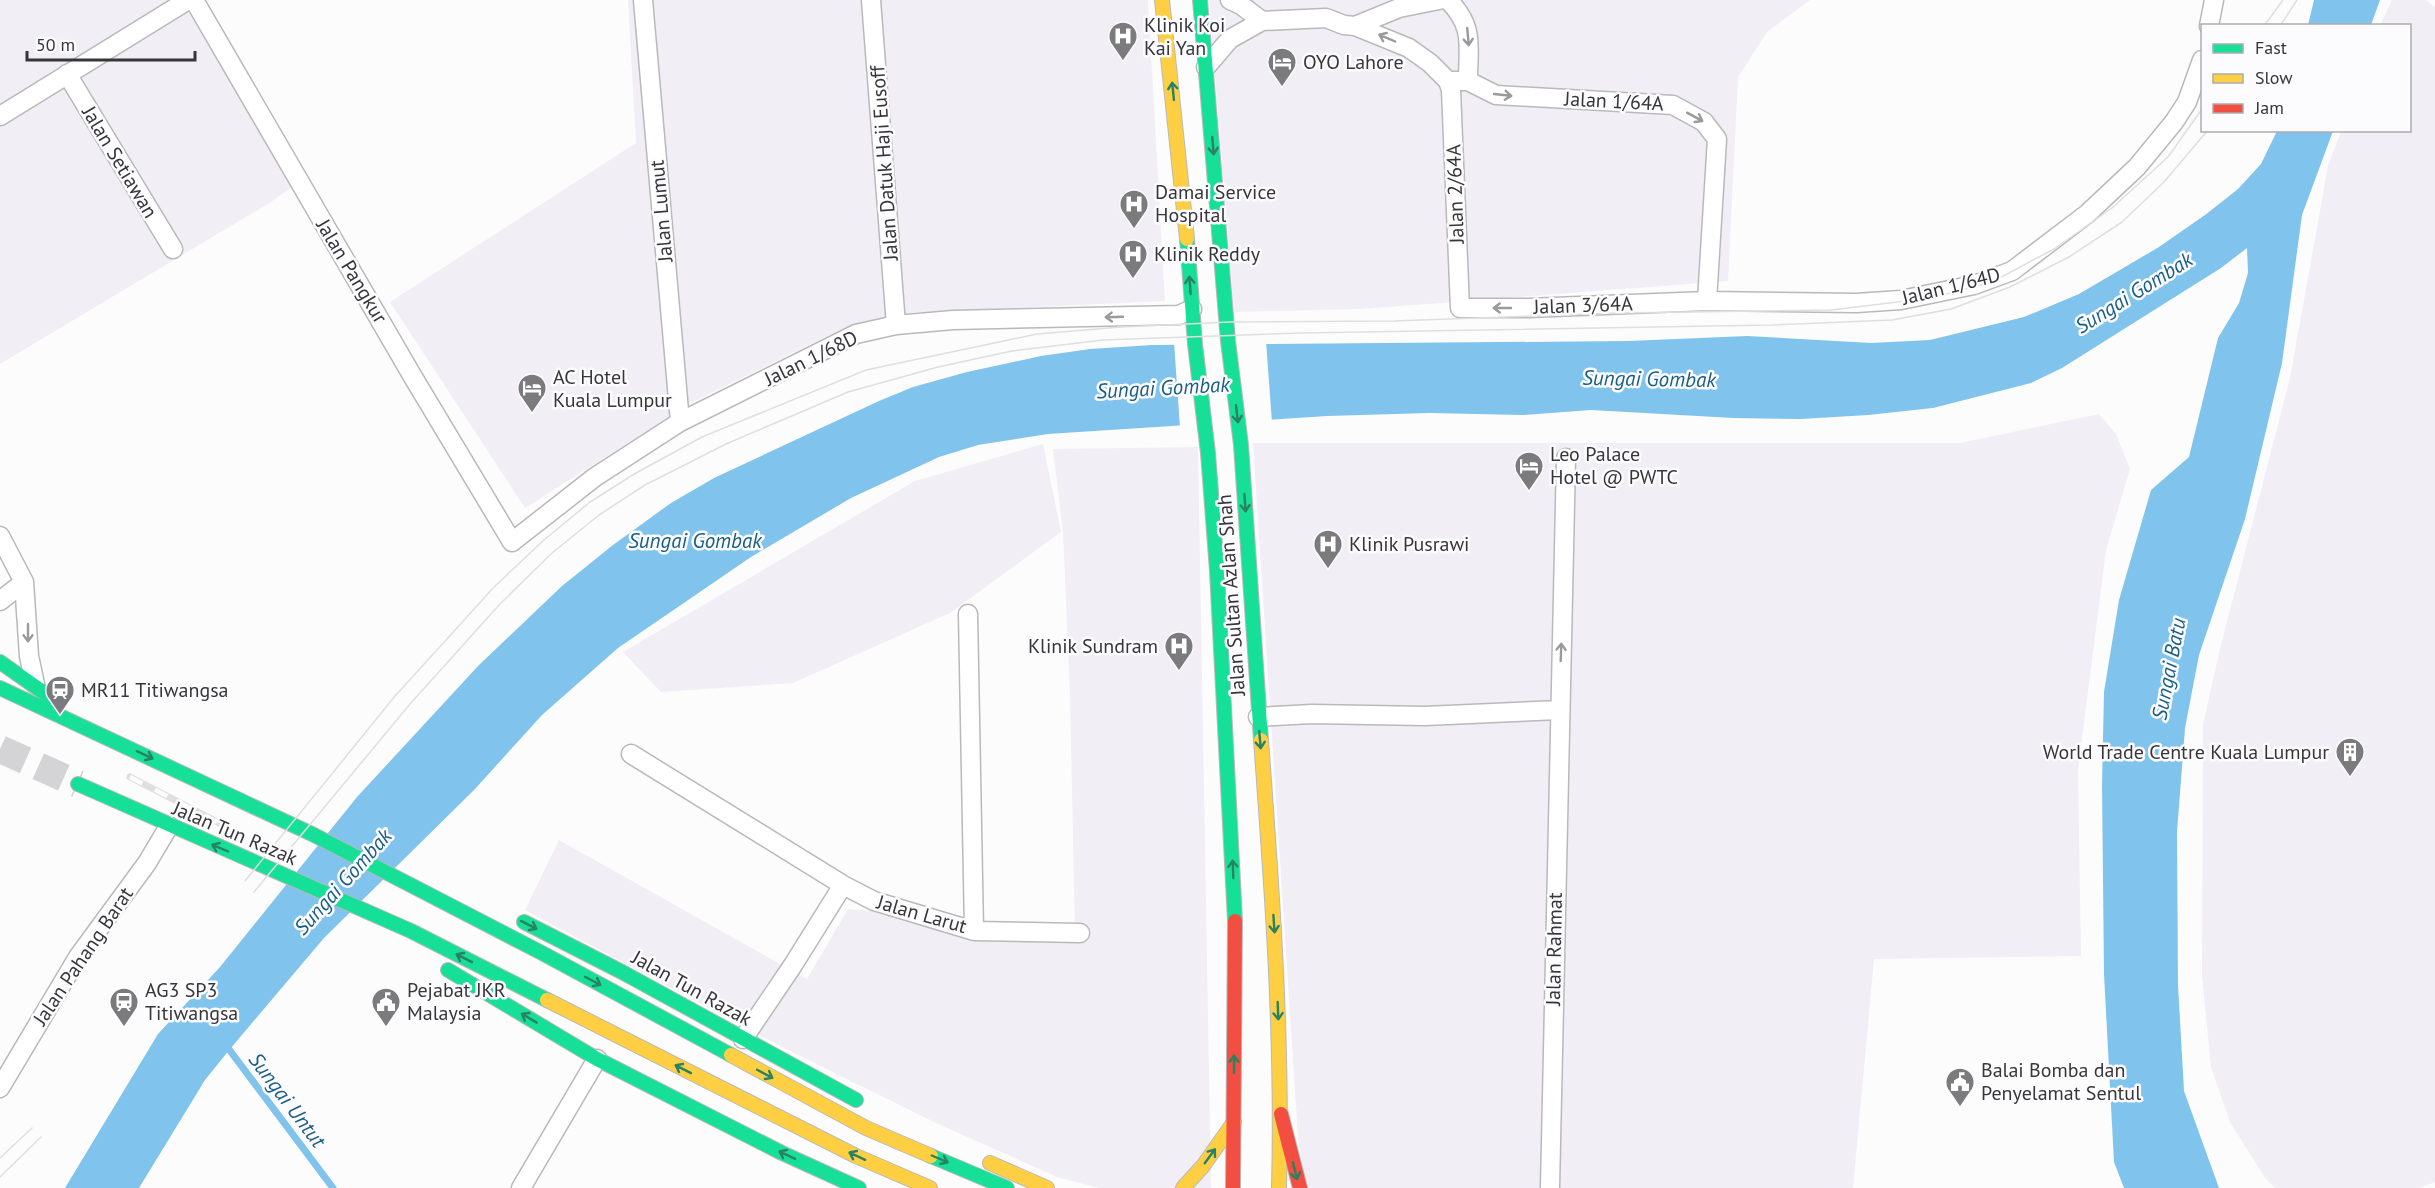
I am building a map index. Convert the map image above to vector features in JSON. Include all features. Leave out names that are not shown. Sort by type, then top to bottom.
[{"type":"main road","name":"Jalan Sultan Azlan Shah","points":[[1162,0],[1182,177],[1195,344],[1208,453],[1217,571],[1234,886],[1233,1188]]},
{"type":"main road","name":"Jalan Sultan Azlan Shah","points":[[1200,0],[1228,340],[1241,445],[1276,953],[1281,1114],[1279,1188]]},
{"type":"main road","name":"Jalan Tun Razak","points":[[0,663],[34,684],[92,730]]},
{"type":"main road","name":"Jalan Tun Razak","points":[[0,688],[312,834],[542,953],[866,1128],[1007,1188]]},
{"type":"main road","name":"Jalan Tun Razak","points":[[78,784],[411,931],[856,1156],[930,1188]]},
{"type":"main road","name":"Jalan Tun Razak","points":[[312,834],[399,863]]},
{"type":"main road","name":"Jalan Tun Razak","points":[[506,913],[622,972],[866,1106]]},
{"type":"main road","name":"Jalan Tun Razak","points":[[411,931],[434,959],[597,1059],[774,1149],[859,1188]]},
{"type":"main road","points":[[1281,1114],[1300,1188]]},
{"type":"main road","points":[[1183,1188],[1208,1159],[1234,1122]]},
{"type":"main road","points":[[982,1160],[1047,1188]]},
{"type":"street","points":[[0,116],[188,0]]},
{"type":"street","name":"Jalan Pangkur","points":[[194,0],[418,386],[512,542]]},
{"type":"street","name":"Jalan Lumut","points":[[643,0],[680,422]]},
{"type":"street","name":"Jalan Datuk Haji Eusoff","points":[[871,0],[896,325]]},
{"type":"street","points":[[1230,0],[1241,5],[1262,21]]},
{"type":"street","points":[[1355,26],[1399,8],[1440,0]]},
{"type":"street","points":[[1448,0],[1461,13],[1469,33],[1468,81]]},
{"type":"street","points":[[2209,24],[2214,0]]},
{"type":"street","points":[[1206,67],[1230,39],[1262,21],[1326,18],[1344,25],[1355,26],[1409,48],[1430,63],[1448,81]]},
{"type":"street","name":"Jalan 1/64D","points":[[1707,301],[1856,303],[1901,300],[1974,285],[2012,271],[2087,214],[2137,167],[2174,122],[2187,102],[2201,63]]},
{"type":"street","name":"Jalan Setiawan","points":[[67,74],[172,249]]},
{"type":"street","name":"Jalan 1/64A","points":[[1448,81],[1468,81],[1496,95],[1673,105],[1704,122],[1717,139],[1707,301]]},
{"type":"street","name":"Jalan 2/64A","points":[[1448,81],[1452,90],[1460,308]]},
{"type":"street","name":"Jalan 3/64A","points":[[1460,308],[1528,308],[1707,301]]},
{"type":"street","name":"Jalan 1/68D","points":[[512,542],[595,477],[680,422],[856,334],[896,325],[953,320],[1179,315],[1192,309]]},
{"type":"street","name":"Jalan Rahmat","points":[[1550,1188],[1566,458]]},
{"type":"street","points":[[0,536],[24,582],[28,656],[34,684]]},
{"type":"street","points":[[0,601],[24,582]]},
{"type":"street","name":"Jalan Larut","points":[[631,754],[843,885],[874,901],[974,931],[968,614]]},
{"type":"street","points":[[1258,717],[1312,714],[1425,716],[1559,710]]},
{"type":"street","name":"Jalan Pahang Barat","points":[[0,1088],[78,957],[147,863],[169,826]]},
{"type":"street","points":[[743,1039],[843,885]]},
{"type":"street","points":[[974,931],[1080,933]]},
{"type":"street","points":[[521,1188],[597,1059]]},
{"type":"shaded area","points":[[0,0],[188,0],[293,186],[271,202],[0,364]]},
{"type":"shaded area","points":[[628,0],[1148,0],[1165,301],[907,313],[839,330],[691,403],[525,508],[390,302],[636,143]]},
{"type":"shaded area","points":[[1209,0],[1810,0],[1767,32],[1738,77],[1728,281],[1361,309],[1234,312]]},
{"type":"shaded area","points":[[2392,0],[2426,0],[2435,7],[2435,1182],[2420,1188],[2275,1188],[2265,1178],[2230,1122],[2211,1067],[2202,976],[2203,724],[2221,645],[2290,378],[2328,166],[2341,132],[2411,132],[2411,24],[2380,24]]},
{"type":"shaded area","points":[[2099,414],[2116,434],[2130,469],[2106,550],[2078,770],[2081,956],[1874,959],[1853,1188],[1306,1188],[1298,1137],[1253,443],[1960,443]]},
{"type":"shaded area","points":[[1043,444],[1061,532],[950,613],[793,683],[661,692],[623,652],[915,481]]},
{"type":"shaded area","points":[[1198,447],[1211,1188],[1099,1188],[1057,1177],[936,1123],[780,1046],[525,910],[559,840],[807,979],[848,909],[943,917],[1075,936],[1070,694],[1063,532],[1053,449]]},
{"type":"water","points":[[2314,0],[2380,0],[2371,24],[2308,24]]},
{"type":"water","name":"Sungai Gombak","points":[[2277,132],[2333,132],[2302,215],[2282,363],[2245,519],[2199,655],[2185,728],[2177,832],[2178,985],[2184,1091],[2219,1188],[2124,1188],[2114,1162],[2104,974],[2102,785],[2104,692],[2119,600],[2151,490],[2189,457],[2218,338],[2239,303],[2248,273],[2247,248],[2221,268],[2062,368],[2031,383],[1933,408],[1801,419],[1733,418],[1591,410],[1523,415],[1429,413],[1327,416],[1048,434],[978,445],[939,457],[851,498],[751,557],[618,648],[542,715],[475,789],[324,938],[205,1080],[139,1188],[65,1188],[158,1034],[220,967],[357,797],[479,665],[562,586],[671,503],[714,478],[879,401],[913,387],[967,372],[1041,356],[1090,349],[1152,345],[1629,341],[1747,336],[1871,343],[1930,340],[2024,317],[2079,294],[2159,247],[2205,215],[2238,189],[2261,164]]},
{"type":"pier","points":[[1266,341],[1272,423],[1180,428],[1174,342]]},
{"type":"waterway","name":"Sungai Untut","points":[[225,1044],[333,1188]]},
{"type":"tunnel","points":[[0,749],[78,784]]},
{"type":"tram line","points":[[2265,24],[2283,0]]},
{"type":"tram line","points":[[2281,24],[2297,0]]},
{"type":"tram line","points":[[245,881],[395,696],[494,587],[544,540],[590,502],[636,473],[702,437],[866,370],[1037,334],[1121,327],[1230,322],[1394,321],[1613,313],[1831,310],[1931,298],[1992,282],[2054,249],[2112,208],[2168,157],[2201,110]]},
{"type":"tram line","points":[[254,892],[410,704],[500,604],[552,553],[599,515],[645,485],[726,444],[848,392],[938,367],[1012,351],[1103,340],[1301,333],[1772,325],[1892,320],[1951,309],[2010,287],[2069,257],[2122,222],[2164,182],[2206,132]]},
{"type":"tram line","points":[[0,1158],[32,1128]]},
{"type":"tram line","points":[[0,1177],[41,1137]]},
{"type":"railway","points":[[130,777],[223,825]]},
{"type":"traffic: fast","points":[[1200,0],[1228,341],[1241,445],[1261,740]]},
{"type":"traffic: fast","points":[[1187,239],[1217,571],[1235,921]]},
{"type":"traffic: fast","points":[[0,662],[50,697]]},
{"type":"traffic: fast","points":[[0,688],[312,834],[542,953],[731,1055]]},
{"type":"traffic: fast","points":[[78,784],[411,931],[547,1000]]},
{"type":"traffic: fast","points":[[524,922],[622,972],[856,1100]]},
{"type":"traffic: fast","points":[[448,970],[597,1059],[782,1153],[859,1188]]},
{"type":"traffic: fast","points":[[931,1156],[1007,1188]]},
{"type":"traffic: slow","points":[[1162,0],[1187,239]]},
{"type":"traffic: slow","points":[[1261,740],[1278,1020],[1279,1188]]},
{"type":"traffic: slow","points":[[547,1000],[856,1156],[930,1188]]},
{"type":"traffic: slow","points":[[731,1055],[866,1128],[931,1156]]},
{"type":"traffic: slow","points":[[1183,1188],[1203,1166],[1234,1122]]},
{"type":"traffic: slow","points":[[990,1163],[1047,1188]]},
{"type":"traffic: jam","points":[[1233,1188],[1235,921]]},
{"type":"traffic: jam","points":[[1281,1114],[1300,1188]]},
{"type":"place","name":"Klinik Koi Kai Yan","points":[[1123,62]]},
{"type":"place","name":"OYO Lahore","points":[[1282,88]]},
{"type":"place","name":"Damai Service Hospital","points":[[1134,230]]},
{"type":"place","name":"Klinik Reddy","points":[[1133,280]]},
{"type":"place","name":"AC Hotel Kuala Lumpur","points":[[532,414]]},
{"type":"place","name":"Leo Palace Hotel @ PWTC","points":[[1529,492]]},
{"type":"place","name":"Klinik Pusrawi","points":[[1328,570]]},
{"type":"place","name":"Klinik Sundram","points":[[1179,672]]},
{"type":"place","name":"MR11 Titiwangsa","points":[[60,716]]},
{"type":"place","name":"World Trade Centre Kuala Lumpur","points":[[2350,778]]},
{"type":"place","name":"AG3 SP3 Titiwangsa","points":[[124,1028]]},
{"type":"place","name":"Pejabat JKR Malaysia","points":[[386,1028]]},
{"type":"place","name":"Balai Bomba dan Penyelamat Sentul","points":[[1960,1108]]},
{"type":"water label","name":"Sungai Batu","points":[[2169,669]]}]
